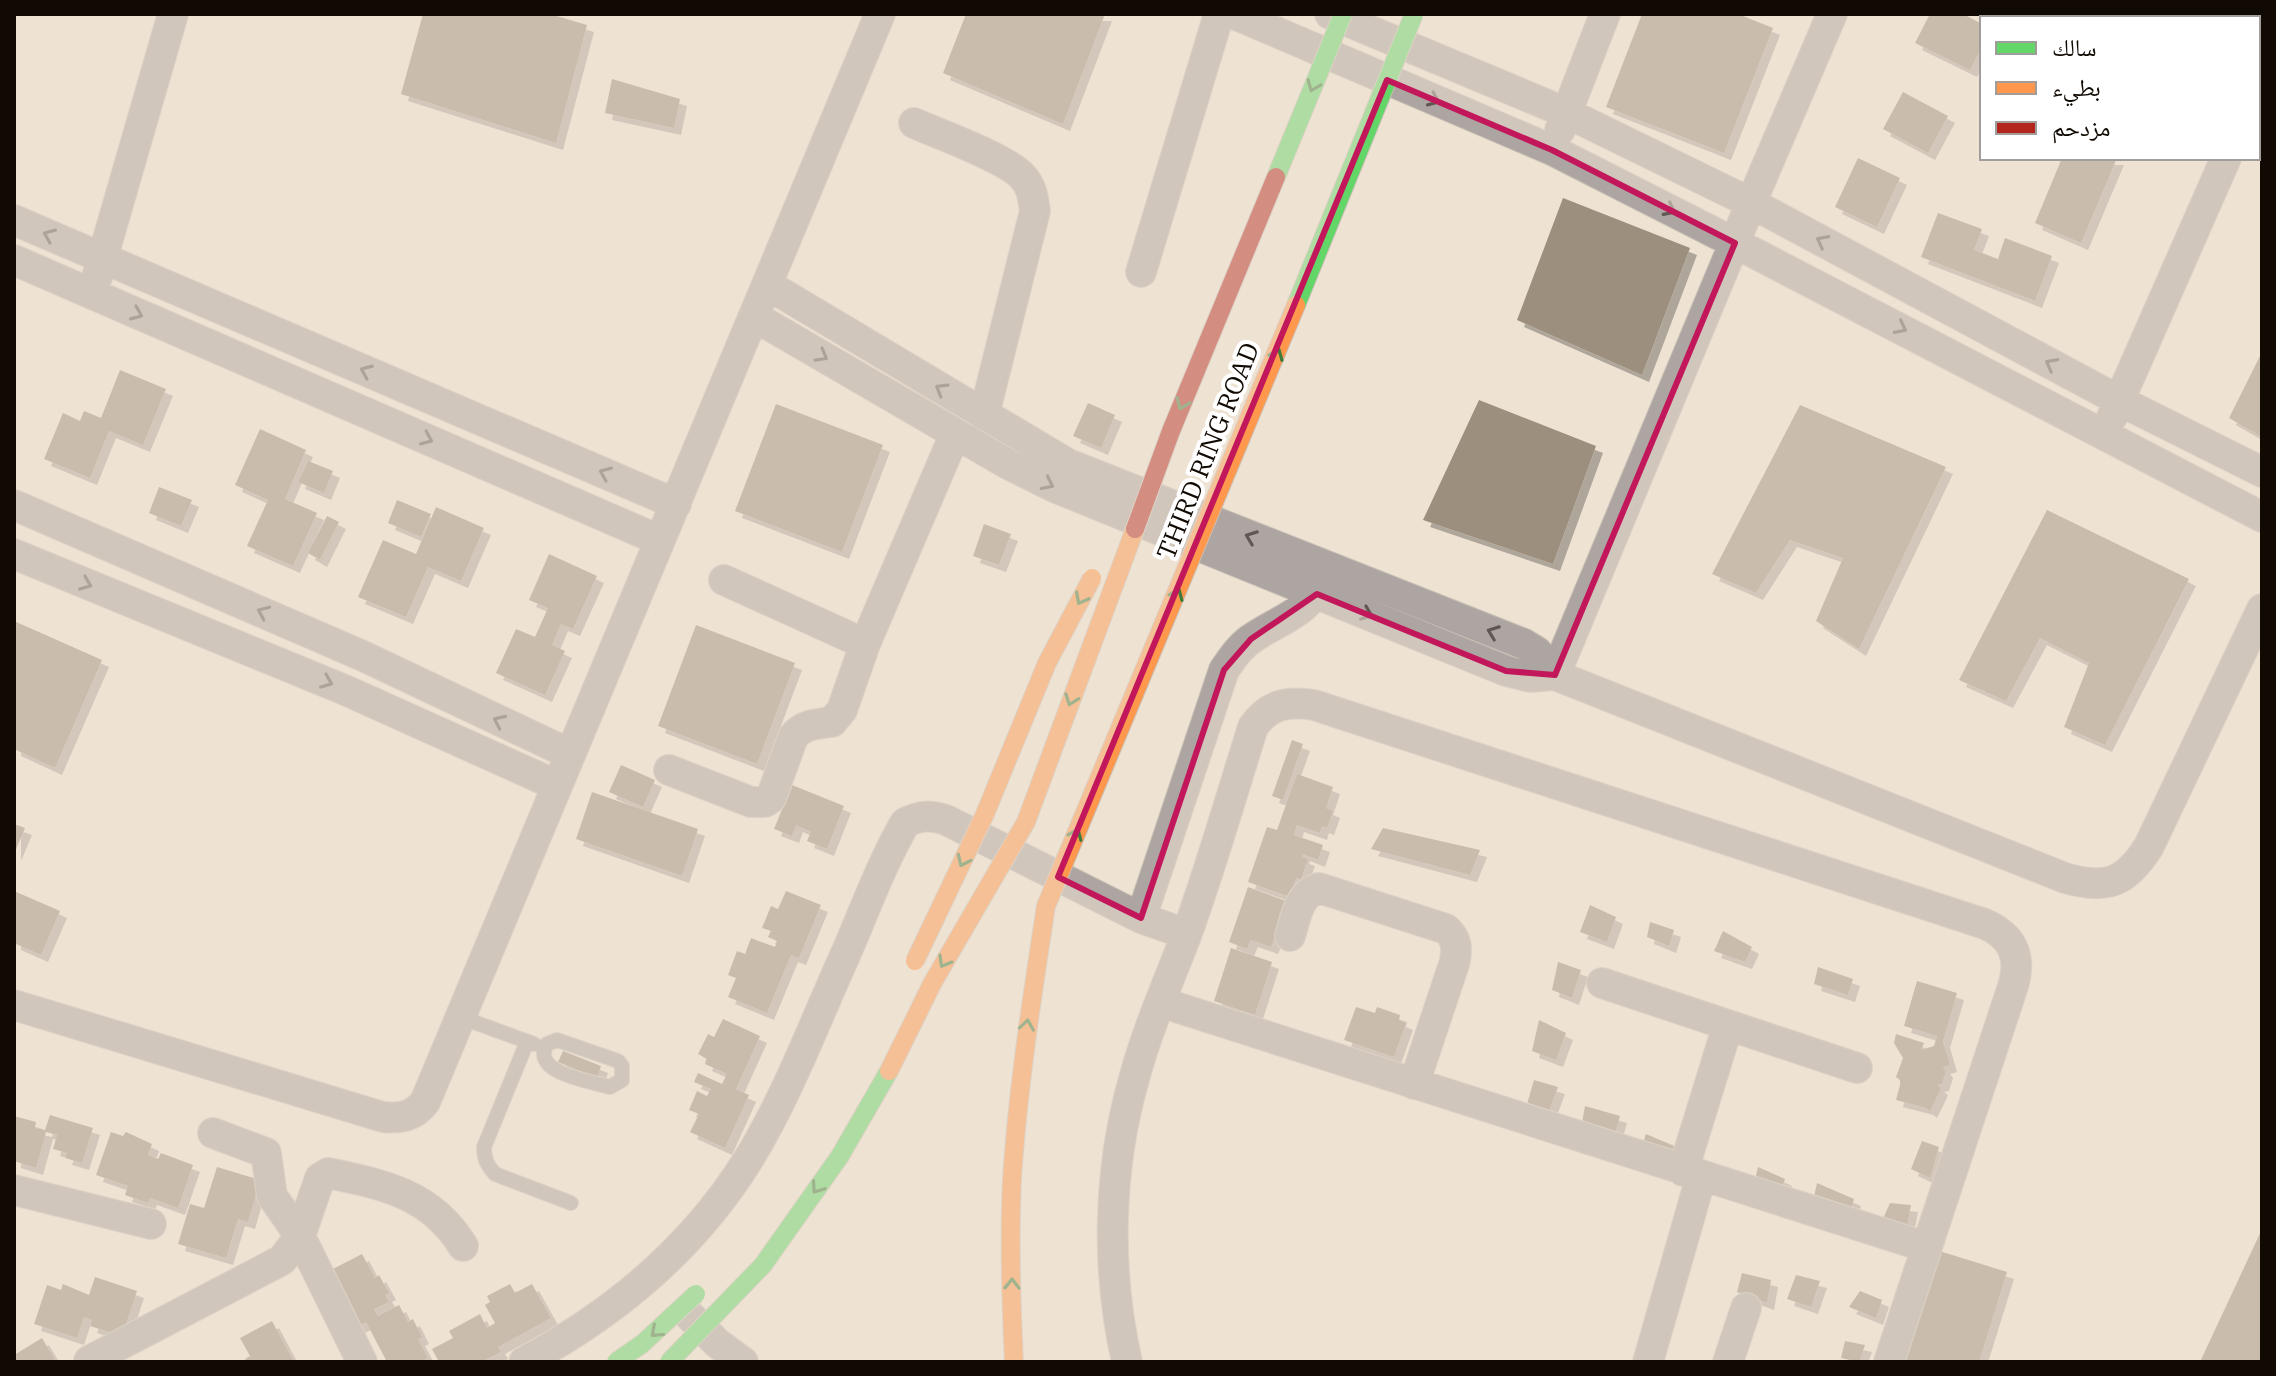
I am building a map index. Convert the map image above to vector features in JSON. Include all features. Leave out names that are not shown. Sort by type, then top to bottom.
[{"type":"highway","name":"THIRD RING ROAD","points":[[669,1362],[763,1265],[840,1156],[887,1076],[933,982],[1026,822],[1171,431],[1343,14]]},
{"type":"highway","name":"THIRD RING ROAD","points":[[1014,1362],[1011,1303],[1013,1157],[1025,1038],[1046,906],[1235,457],[1414,14]]},
{"type":"highway","points":[[910,972],[985,814],[1047,663],[1171,431]]},
{"type":"highway","points":[[616,1362],[679,1311],[710,1278]]},
{"type":"street","points":[[92,294],[173,14]]},
{"type":"street","points":[[14,1005],[383,1117],[395,1119],[418,1111],[425,1102],[880,14]]},
{"type":"street","points":[[1141,272],[1219,14]]},
{"type":"street","points":[[1234,14],[1552,150],[2262,517]]},
{"type":"street","points":[[1330,14],[1567,113],[1751,203],[2120,401],[2262,472]]},
{"type":"street","points":[[1552,150],[1605,14]]},
{"type":"street","points":[[1555,675],[1832,14]]},
{"type":"street","points":[[914,123],[1007,165],[1023,176],[1033,192],[1035,211],[984,415]]},
{"type":"street","points":[[2104,434],[2225,160]]},
{"type":"street","points":[[14,220],[676,504]]},
{"type":"street","points":[[14,260],[659,540]]},
{"type":"street","points":[[768,285],[1068,464],[1323,580],[1506,671],[1530,677],[1555,675],[2089,885],[2114,881],[2136,868],[2262,609]]},
{"type":"street","points":[[755,317],[955,434],[1054,487],[1323,580]]},
{"type":"street","points":[[669,770],[751,802],[765,802],[774,792],[793,737],[798,731],[805,726],[832,722],[838,717],[865,644],[955,434]]},
{"type":"street","points":[[14,505],[363,656],[570,754]]},
{"type":"street","points":[[14,554],[345,690],[556,785]]},
{"type":"street","points":[[724,580],[865,644]]},
{"type":"street","points":[[1141,918],[1224,670],[1251,639],[1295,614],[1323,580]]},
{"type":"street","points":[[1127,1362],[1119,1326],[1112,1244],[1117,1161],[1133,1080],[1186,934],[1253,727],[1261,715],[1274,706],[1288,702],[1314,705],[1985,924],[1999,930],[2010,940],[2016,954],[2017,969],[1889,1362]]},
{"type":"street","points":[[524,1362],[610,1310],[650,1278],[709,1216],[748,1160],[780,1099],[905,823],[918,816],[946,820],[1141,918],[1186,934]]},
{"type":"street","points":[[1290,936],[1302,900],[1312,890],[1319,888],[1446,929],[1452,934],[1456,942],[1455,961],[1414,1084]]},
{"type":"street","points":[[1602,983],[1857,1068]]},
{"type":"street","points":[[1160,1002],[1926,1247]]},
{"type":"street","points":[[1648,1362],[1728,1025]]},
{"type":"street","points":[[213,1133],[266,1153],[272,1196],[300,1236],[362,1362]]},
{"type":"street","points":[[89,1361],[273,1265],[289,1253],[300,1236],[320,1178],[328,1173],[419,1200],[437,1212],[463,1246]]},
{"type":"street","points":[[14,1190],[151,1224]]},
{"type":"street","points":[[650,1278],[717,1343],[743,1362]]},
{"type":"street","points":[[1728,1362],[1746,1308]]},
{"type":"lane","points":[[459,1017],[545,1048]]},
{"type":"lane","points":[[557,1040],[611,1058],[622,1066],[622,1080],[610,1087],[549,1067],[543,1059],[545,1048],[557,1040]]},
{"type":"lane","points":[[527,1042],[484,1147],[484,1157],[495,1174],[571,1203]]},
{"type":"highlighted area","points":[[1387,80],[1552,150],[1735,243],[1555,675],[1506,671],[1317,594],[1251,639],[1224,670],[1141,918],[1058,877]]},
{"type":"building","points":[[423,14],[550,14],[587,25],[556,143],[401,94]]},
{"type":"building","points":[[966,14],[1105,14],[1063,124],[943,73]]},
{"type":"building","points":[[1642,14],[1738,14],[1773,28],[1724,153],[1606,107]]},
{"type":"building","points":[[1930,14],[1963,14],[1980,23],[1980,51],[1970,70],[1915,43]]},
{"type":"building","points":[[2123,14],[2152,14],[2151,16]]},
{"type":"building","points":[[612,79],[680,99],[674,128],[605,113]]},
{"type":"building","points":[[1903,92],[1948,116],[1928,153],[1883,129]]},
{"type":"building","points":[[1858,158],[1900,178],[1877,227],[1835,207]]},
{"type":"building","points":[[2061,160],[2116,160],[2081,243],[2035,223]]},
{"type":"building","points":[[1563,198],[1690,248],[1642,375],[1517,320]]},
{"type":"building","points":[[1938,213],[1982,229],[1974,250],[1998,259],[2005,238],[2052,256],[2035,301],[1921,257]]},
{"type":"building","points":[[2262,352],[2262,437],[2229,418]]},
{"type":"building","points":[[120,370],[166,389],[143,445],[109,431],[90,478],[44,459],[63,413],[80,421],[84,411],[101,418]]},
{"type":"building","points":[[1479,400],[1596,446],[1553,564],[1423,520]]},
{"type":"building","points":[[1088,403],[1115,415],[1101,448],[1073,436]]},
{"type":"building","points":[[776,404],[883,445],[842,552],[735,511]]},
{"type":"building","points":[[1800,405],[1946,467],[1859,649],[1816,621],[1843,558],[1790,540],[1756,593],[1712,574]]},
{"type":"building","points":[[260,429],[306,450],[285,499],[317,513],[293,566],[247,546],[268,500],[235,485]]},
{"type":"building","points":[[308,461],[333,471],[324,493],[298,482]]},
{"type":"building","points":[[159,487],[192,500],[181,526],[149,513]]},
{"type":"building","points":[[397,500],[431,514],[421,537],[388,523]]},
{"type":"building","points":[[436,507],[484,528],[461,581],[428,567],[406,617],[358,597],[383,540],[416,554]]},
{"type":"building","points":[[2047,510],[2189,579],[2105,745],[2064,727],[2089,663],[2040,638],[2006,701],[1959,680]]},
{"type":"building","points":[[327,516],[339,522],[320,560],[308,553]]},
{"type":"building","points":[[984,524],[1011,534],[999,565],[973,556]]},
{"type":"building","points":[[549,554],[597,576],[573,629],[561,624],[552,645],[565,651],[545,695],[496,673],[516,629],[535,637],[548,608],[529,600]]},
{"type":"building","points":[[14,621],[102,660],[55,768],[14,749]]},
{"type":"building","points":[[696,625],[795,663],[757,764],[658,726]]},
{"type":"building","points":[[1292,740],[1303,744],[1283,800],[1272,796]]},
{"type":"building","points":[[621,765],[655,780],[643,807],[609,792]]},
{"type":"building","points":[[1297,774],[1333,787],[1326,808],[1333,811],[1327,828],[1322,826],[1320,833],[1297,825],[1294,835],[1323,845],[1318,860],[1303,854],[1302,857],[1308,859],[1301,879],[1296,878],[1290,897],[1248,882],[1267,827],[1277,830]]},
{"type":"building","points":[[792,785],[844,806],[827,849],[807,841],[811,832],[796,825],[792,836],[774,829]]},
{"type":"building","points":[[592,792],[698,829],[682,876],[576,839]]},
{"type":"building","points":[[14,824],[25,828],[14,854]]},
{"type":"building","points":[[1383,828],[1480,850],[1470,875],[1371,849]]},
{"type":"building","points":[[1248,887],[1286,901],[1279,919],[1285,922],[1278,941],[1274,940],[1271,947],[1251,940],[1247,949],[1229,942]]},
{"type":"building","points":[[14,891],[60,911],[41,955],[14,943]]},
{"type":"building","points":[[786,891],[821,905],[799,958],[791,955],[767,1013],[728,997],[736,978],[728,975],[737,951],[745,954],[751,938],[775,947],[777,941],[768,937],[771,931],[762,928],[771,906],[778,909]]},
{"type":"building","points":[[1590,905],[1616,917],[1607,942],[1580,932]]},
{"type":"building","points":[[1650,922],[1674,930],[1669,946],[1647,937]]},
{"type":"building","points":[[1723,931],[1752,947],[1745,962],[1714,951]]},
{"type":"building","points":[[1231,948],[1272,962],[1255,1015],[1214,1001]]},
{"type":"building","points":[[1558,962],[1581,970],[1572,998],[1552,990]]},
{"type":"building","points":[[1818,967],[1853,979],[1848,995],[1814,984]]},
{"type":"building","points":[[1917,981],[1957,993],[1943,1041],[1950,1065],[1943,1067],[1946,1071],[1942,1084],[1937,1085],[1941,1088],[1930,1111],[1896,1100],[1900,1080],[1896,1077],[1903,1058],[1894,1043],[1896,1034],[1924,1043],[1921,1050],[1934,1046],[1937,1036],[1904,1026]]},
{"type":"building","points":[[1356,1007],[1375,1013],[1377,1007],[1400,1015],[1399,1020],[1406,1023],[1394,1057],[1344,1040]]},
{"type":"building","points":[[723,1019],[760,1036],[736,1089],[749,1095],[725,1148],[690,1132],[699,1114],[689,1110],[697,1091],[707,1096],[711,1089],[694,1082],[698,1073],[722,1084],[727,1074],[705,1064],[707,1059],[698,1054],[708,1034],[714,1037]]},
{"type":"building","points":[[1539,1020],[1566,1033],[1556,1060],[1532,1051]]},
{"type":"building","points":[[563,1051],[601,1066],[597,1078],[558,1062]]},
{"type":"building","points":[[1534,1080],[1558,1087],[1548,1114],[1527,1104]]},
{"type":"building","points":[[1585,1106],[1620,1116],[1614,1137],[1582,1123]]},
{"type":"building","points":[[50,1115],[93,1128],[82,1163],[65,1158],[67,1153],[53,1149],[57,1135],[46,1132],[36,1168],[14,1161],[14,1116],[36,1122],[35,1128],[45,1130]]},
{"type":"building","points":[[111,1132],[123,1136],[126,1132],[152,1144],[148,1155],[158,1159],[161,1153],[193,1165],[178,1208],[150,1198],[148,1203],[125,1195],[128,1186],[96,1175]]},
{"type":"building","points":[[1646,1134],[1679,1148],[1676,1159],[1642,1146]]},
{"type":"building","points":[[1922,1141],[1939,1147],[1930,1178],[1911,1169]]},
{"type":"building","points":[[217,1167],[260,1180],[248,1222],[238,1219],[226,1258],[178,1244],[190,1204],[204,1208]]},
{"type":"building","points":[[1758,1167],[1785,1179],[1781,1191],[1754,1184]]},
{"type":"building","points":[[1817,1183],[1854,1199],[1850,1214],[1813,1201]]},
{"type":"building","points":[[1890,1203],[1911,1205],[1906,1231],[1882,1221]]},
{"type":"building","points":[[2262,1229],[2262,1362],[2200,1362]]},
{"type":"building","points":[[1933,1249],[2007,1272],[1979,1362],[1898,1362]]},
{"type":"building","points":[[362,1254],[375,1278],[379,1275],[389,1293],[385,1295],[389,1302],[374,1309],[378,1316],[399,1305],[408,1322],[413,1319],[422,1337],[418,1339],[428,1358],[420,1362],[387,1362],[366,1322],[356,1327],[327,1272]]},
{"type":"building","points":[[1742,1273],[1771,1280],[1767,1303],[1737,1292]]},
{"type":"building","points":[[1796,1275],[1820,1281],[1811,1307],[1787,1299]]},
{"type":"building","points":[[95,1277],[137,1291],[122,1336],[90,1326],[92,1320],[84,1317],[77,1338],[34,1324],[47,1285],[61,1290],[63,1284],[89,1295]]},
{"type":"building","points":[[510,1284],[515,1293],[532,1284],[551,1318],[498,1347],[501,1352],[482,1362],[439,1362],[432,1349],[453,1338],[449,1331],[480,1314],[487,1328],[495,1323],[485,1305],[490,1302],[487,1296]]},
{"type":"building","points":[[1860,1291],[1882,1300],[1876,1318],[1849,1307]]},
{"type":"building","points":[[272,1321],[294,1362],[247,1362],[245,1359],[250,1356],[240,1338]]},
{"type":"building","points":[[42,1338],[55,1360],[14,1362],[14,1355]]},
{"type":"building","points":[[1845,1341],[1865,1345],[1859,1362],[1841,1358]]},
{"type":"traffic: slow","points":[[1046,906],[1296,305]]},
{"type":"traffic: slow","points":[[889,1071],[933,982],[1026,822],[1135,529]]},
{"type":"traffic: slow","points":[[915,961],[985,814],[1047,663],[1092,578]]},
{"type":"traffic: slow","points":[[1014,1362],[1012,1179],[1022,1076],[1046,906]]},
{"type":"traffic: fast","points":[[1276,177],[1343,14]]},
{"type":"traffic: fast","points":[[1296,305],[1414,14]]},
{"type":"traffic: fast","points":[[669,1362],[763,1265],[840,1156],[889,1071]]},
{"type":"traffic: fast","points":[[616,1362],[642,1344],[696,1294]]},
{"type":"traffic: jam","points":[[1135,529],[1171,431],[1276,177]]}]
